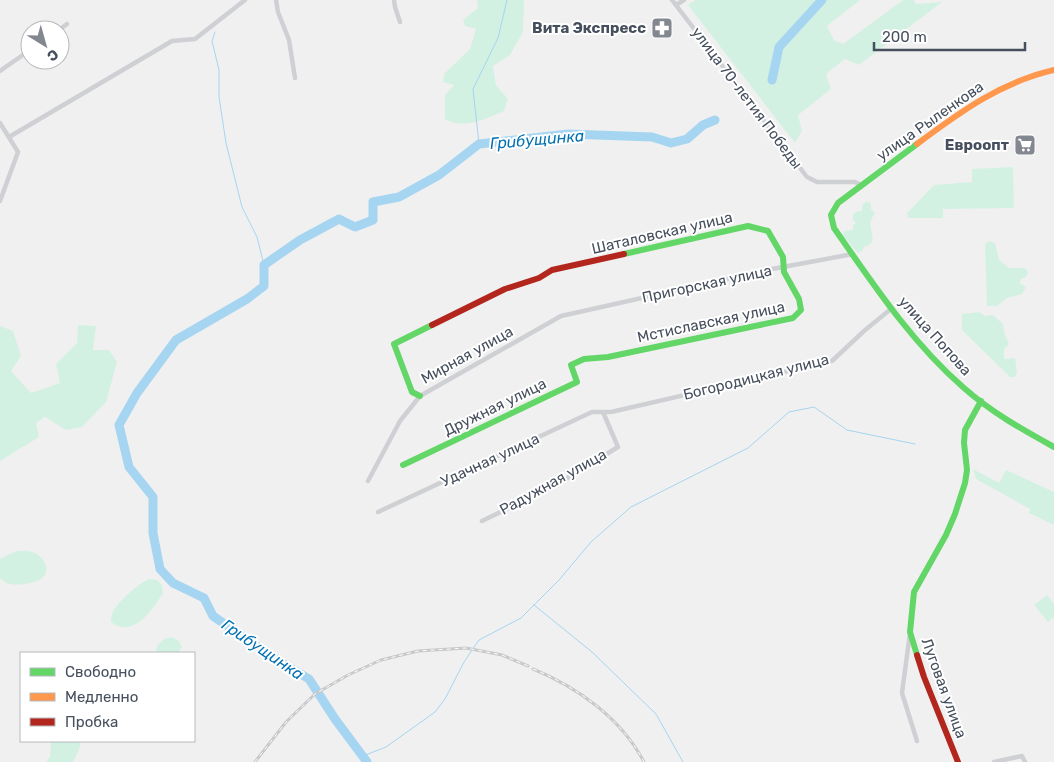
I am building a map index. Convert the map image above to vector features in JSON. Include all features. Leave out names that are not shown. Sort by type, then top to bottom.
[{"type":"street","points":[[9,137],[172,41],[195,39],[245,0]]},
{"type":"street","points":[[276,0],[278,12],[289,40],[295,78]]},
{"type":"street","points":[[394,0],[394,7],[400,22]]},
{"type":"street","name":"улица 70-летия Победы","points":[[672,0],[807,177],[817,182],[855,182],[861,185]]},
{"type":"street","points":[[676,5],[684,0]]},
{"type":"street","points":[[0,71],[20,57]]},
{"type":"street","name":"улица Рыленкова","points":[[831,212],[838,203],[861,185],[985,95],[1020,79],[1054,70]]},
{"type":"street","points":[[0,123],[18,152],[0,201]]},
{"type":"street","name":"улица Попова","points":[[831,212],[831,222],[852,254],[892,308],[941,365],[965,389],[981,401],[1032,435],[1054,447]]},
{"type":"street","name":"Шаталовская улица","points":[[420,396],[412,392],[394,344],[505,289],[539,278],[552,270],[748,226],[768,231],[783,257],[784,267]]},
{"type":"street","name":"Пригорская улица","points":[[561,316],[852,254]]},
{"type":"street","name":"Мстиславская улица","points":[[576,362],[586,358],[608,357],[793,318],[801,310],[799,299],[784,272],[784,267]]},
{"type":"street","name":"Богородицкая улица","points":[[603,412],[611,412],[832,361],[892,308]]},
{"type":"street","name":"Мирная улица","points":[[368,481],[400,421],[420,396],[561,316]]},
{"type":"street","name":"Дружная улица","points":[[403,465],[577,382],[572,365],[576,362]]},
{"type":"street","name":"Луговая улица","points":[[958,762],[924,677],[910,632],[914,592],[956,514],[967,475],[964,443],[965,430],[981,401]]},
{"type":"street","name":"Удачная улица","points":[[378,512],[592,412],[603,412]]},
{"type":"street","name":"Радужная улица","points":[[482,521],[556,485],[618,447],[603,412]]},
{"type":"street","points":[[910,632],[902,692],[917,741]]},
{"type":"street","points":[[994,762],[1022,756],[1025,762]]},
{"type":"green space","points":[[477,0],[524,0],[523,32],[510,55],[493,66],[496,85],[508,99],[504,111],[474,122],[459,124],[445,119],[445,95],[454,85],[443,82],[444,74],[470,49],[476,29],[465,26],[463,20],[478,8]]},
{"type":"green space","points":[[695,0],[860,0],[827,26],[834,40],[843,44],[903,0],[914,0],[916,4],[942,2],[859,65],[845,59],[826,74],[831,89],[798,115],[802,131],[795,143],[688,5]]},
{"type":"green space","points":[[1013,167],[1014,208],[943,209],[943,218],[908,218],[907,213],[934,185],[972,182],[972,169]]},
{"type":"green space","points":[[867,201],[871,204],[871,209],[875,213],[870,224],[872,240],[869,245],[858,253],[843,236],[844,231],[853,230],[853,225],[856,223],[853,220],[853,215],[855,212],[862,211],[862,205]]},
{"type":"green space","points":[[989,241],[995,243],[999,260],[1009,268],[1025,268],[1028,272],[1026,277],[1021,279],[1020,283],[1026,287],[1022,294],[1007,298],[997,306],[987,306],[985,244]]},
{"type":"green space","points":[[979,312],[985,316],[993,315],[1003,324],[1009,344],[1004,349],[1004,359],[1015,358],[1017,372],[1015,377],[1010,377],[962,330],[962,314]]},
{"type":"green space","points":[[78,325],[96,326],[93,350],[109,350],[117,362],[106,402],[82,427],[66,430],[45,417],[36,423],[39,437],[0,461],[0,326],[13,331],[21,356],[11,371],[31,393],[60,383],[56,364],[77,343]]},
{"type":"green space","points":[[973,469],[999,483],[1006,470],[1054,492],[1054,525],[1029,513],[1030,509],[976,479]]},
{"type":"green space","points":[[16,551],[30,551],[40,556],[46,568],[45,576],[35,582],[17,585],[7,583],[0,578],[0,559]]},
{"type":"green space","points":[[149,579],[157,580],[162,585],[163,593],[148,614],[135,625],[127,627],[111,622],[112,614],[118,604],[134,589]]},
{"type":"green space","points":[[1047,595],[1054,604],[1054,617],[1048,622],[1034,605]]},
{"type":"green space","points":[[172,637],[178,640],[182,647],[179,652],[158,652],[156,649],[160,642]]},
{"type":"green space","points":[[51,742],[81,742],[73,762],[46,762],[50,757]]},
{"type":"waterway","points":[[479,144],[473,89],[498,38],[507,0]]},
{"type":"waterway","name":"Грибущинка","points":[[772,80],[779,47],[822,0]]},
{"type":"waterway","points":[[215,32],[212,41],[219,70],[219,97],[226,143],[242,207],[257,237],[264,265]]},
{"type":"waterway","name":"Грибущинка","points":[[367,762],[335,719],[309,679],[274,658],[213,616],[204,598],[173,583],[160,569],[153,533],[153,497],[129,467],[119,425],[137,393],[176,340],[247,299],[264,286],[264,265],[300,240],[339,219],[355,227],[373,220],[373,202],[399,197],[439,175],[479,144],[568,134],[652,137],[671,143],[687,139],[703,125],[715,120]]},
{"type":"waterway","points":[[363,756],[386,747],[435,712],[445,699],[464,662],[479,640],[521,618],[559,580],[591,542],[631,507],[748,448],[789,412],[814,407],[847,430],[915,444]]},
{"type":"waterway","points":[[534,605],[592,652],[656,714],[683,762]]},
{"type":"railway","points":[[255,762],[286,722],[315,694],[348,675],[381,660],[418,651],[466,648],[502,655],[528,666]]},
{"type":"railway","points":[[533,669],[566,685],[596,706],[623,731],[644,762]]},
{"type":"traffic: fast","points":[[917,144],[838,203],[831,215],[834,228],[894,312],[945,371],[974,397],[996,413],[1054,447]]},
{"type":"traffic: fast","points":[[403,465],[577,382],[571,365],[584,359],[608,357],[793,318],[801,310],[799,299],[784,272],[783,257],[768,231],[748,226],[624,254]]},
{"type":"traffic: fast","points":[[420,396],[412,392],[394,344],[432,325]]},
{"type":"traffic: fast","points":[[917,655],[910,632],[914,592],[946,535],[955,514],[967,470],[964,443],[965,430],[981,401]]},
{"type":"traffic: slow","points":[[917,144],[965,110],[999,90],[1035,75],[1054,70]]},
{"type":"traffic: jam","points":[[432,325],[505,289],[539,278],[552,270],[624,254]]},
{"type":"traffic: jam","points":[[917,655],[958,762]]},
{"type":"place","name":"Вита Экспресс","points":[[662,28]]},
{"type":"place","name":"Евроопт","points":[[1025,145]]}]
